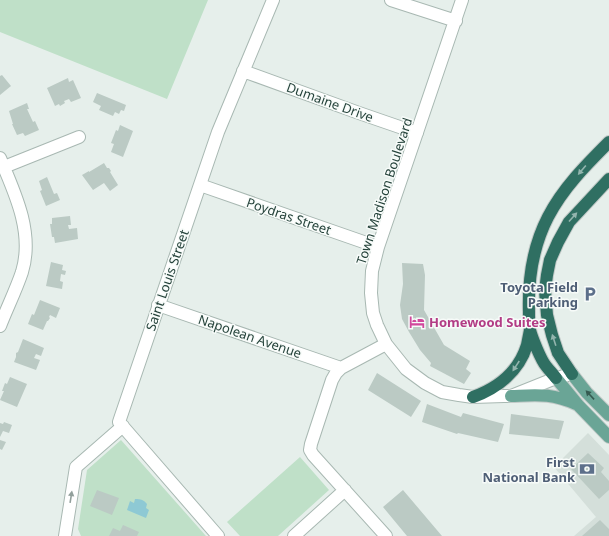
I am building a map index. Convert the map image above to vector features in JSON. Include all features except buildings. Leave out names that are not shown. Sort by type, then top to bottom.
[{"type":"highway","points":[[473,397],[484,393],[495,386],[512,372],[522,357],[527,345],[530,330],[528,293],[538,240],[548,218],[565,190],[585,166],[609,142]]},
{"type":"highway","points":[[572,374],[558,353],[552,335],[547,315],[545,292],[547,275],[550,260],[569,222],[609,179]]},
{"type":"highway","points":[[530,330],[546,366],[556,378]]},
{"type":"main road","points":[[572,374],[587,392],[609,414]]},
{"type":"main road","points":[[556,378],[579,406],[609,437]]},
{"type":"main road","points":[[511,396],[545,395],[564,399],[579,406]]},
{"type":"street","name":"Saint Louis Street","points":[[123,426],[119,422],[218,132],[273,0]]},
{"type":"street","points":[[391,0],[456,21]]},
{"type":"street","name":"Town Madison Boulevard","points":[[462,0],[378,247],[372,271],[371,293],[373,313],[386,344],[406,369],[425,383],[442,392],[473,397],[511,396],[556,378],[572,374]]},
{"type":"street","name":"Dumaine Drive","points":[[244,71],[417,133]]},
{"type":"street","points":[[0,326],[22,271],[26,252],[23,218],[2,163],[79,137]]},
{"type":"street","name":"Poydras Street","points":[[200,185],[378,247]]},
{"type":"street","name":"Napolean Avenue","points":[[158,305],[341,368]]},
{"type":"street","points":[[386,344],[341,368],[336,373],[332,380],[310,450],[386,536]]},
{"type":"street","points":[[65,536],[76,467],[123,426],[218,536]]},
{"type":"street","points":[[294,536],[345,490]]},
{"type":"shaded area","points":[[588,433],[609,455],[609,536],[574,536],[596,517],[554,467]]},
{"type":"green space","points":[[0,0],[208,0],[167,99],[0,32]]},
{"type":"green space","points":[[121,440],[206,536],[81,536],[78,529],[87,470]]},
{"type":"green space","points":[[300,457],[329,490],[278,536],[240,536],[227,522]]},
{"type":"water","points":[[135,499],[142,500],[147,504],[146,508],[149,510],[146,518],[127,510],[130,501],[134,503]]},
{"type":"place","name":"Toyota Field Parking","points":[[590,294]]},
{"type":"place","name":"Homewood Suites","points":[[417,322]]},
{"type":"place","name":"First National Bank","points":[[587,469]]}]
